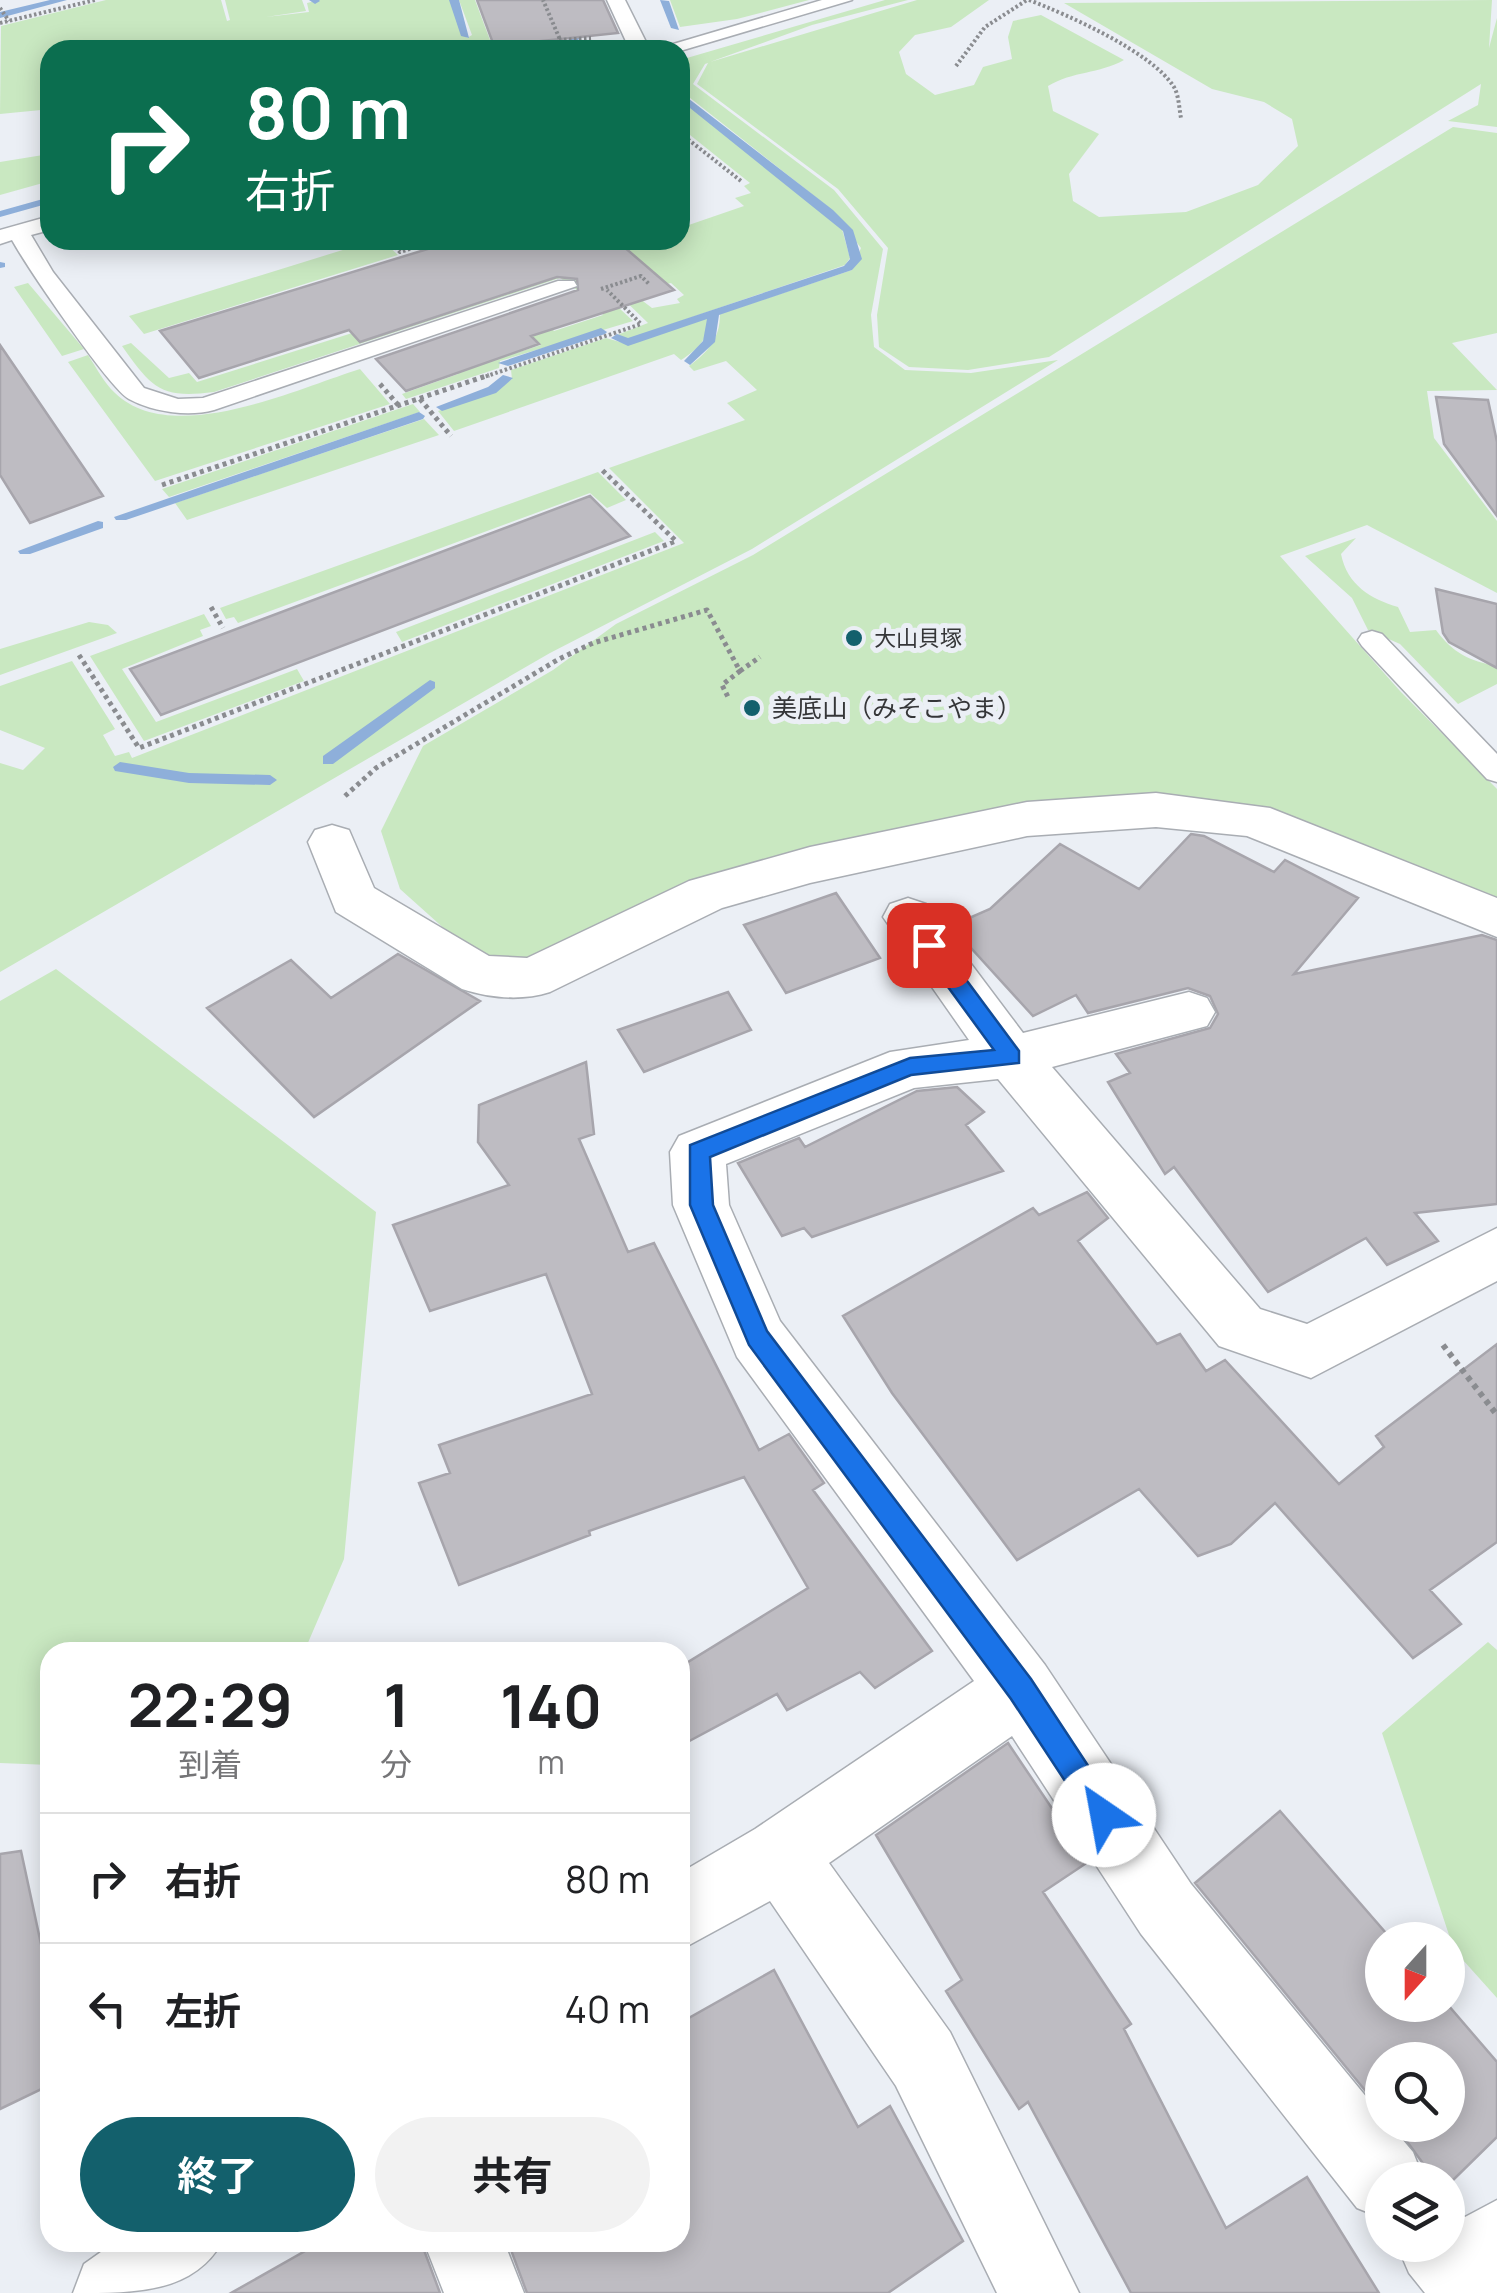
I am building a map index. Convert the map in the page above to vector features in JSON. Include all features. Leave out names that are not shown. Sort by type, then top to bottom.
[{"type":"street","points":[[332,842],[352,898],[480,974],[532,978],[706,894],[810,865],[1027,819],[1156,810],[1253,820],[1497,918]]},
{"type":"street","points":[[908,917],[1011,1057],[1240,1328],[1311,1352],[1497,1253]]},
{"type":"street","points":[[1188,1012],[1011,1057],[910,1067],[698,1152],[701,1205],[758,1338],[1021,1689],[1166,1910],[1369,2162]]},
{"type":"street","points":[[690,1908],[780,1854],[1021,1689]]},
{"type":"street","points":[[780,1854],[923,2059],[1039,2293]]},
{"type":"street","points":[[1478,2293],[1489,2249],[1497,2240]]},
{"type":"street","points":[[113,2293],[168,2252]]},
{"type":"street","points":[[468,2252],[484,2293]]},
{"type":"street","points":[[1452,2262],[1478,2293]]},
{"type":"lane","points":[[616,0],[635,40]]},
{"type":"lane","points":[[690,43],[843,0]]},
{"type":"lane","points":[[40,226],[9,235],[136,392],[178,406],[205,405],[566,286]]},
{"type":"lane","points":[[497,309],[516,332]]},
{"type":"lane","points":[[1372,640],[1497,772]]},
{"type":"path","points":[[0,23],[94,0]]},
{"type":"path","points":[[543,0],[560,40]]},
{"type":"path","points":[[956,66],[970,40],[990,18],[1028,0],[1052,8],[1162,72],[1176,89],[1180,118]]},
{"type":"path","points":[[0,8],[9,20]]},
{"type":"path","points":[[551,40],[582,39]]},
{"type":"path","points":[[690,141],[741,181]]},
{"type":"path","points":[[162,485],[641,324],[592,275]]},
{"type":"path","points":[[419,398],[451,436]]},
{"type":"path","points":[[79,654],[140,748],[676,541],[600,468]]},
{"type":"path","points":[[211,607],[223,628]]},
{"type":"path","points":[[332,842],[318,821],[376,768],[460,714],[593,643],[707,610],[740,671]]},
{"type":"path","points":[[728,696],[722,685],[760,657]]},
{"type":"path","points":[[1408,1300],[1497,1415]]},
{"type":"green space","points":[[106,0],[221,0],[227,21],[230,20],[225,0],[302,0],[306,11],[266,17],[309,12],[307,3],[320,0],[450,0],[467,38],[472,35],[459,0],[475,0],[490,40],[40,40],[40,110],[0,114],[1,26]]},
{"type":"green space","points":[[670,0],[809,0],[737,19],[680,27]]},
{"type":"green space","points":[[885,0],[908,0],[812,25],[710,62],[917,0],[989,0],[951,27],[915,35],[899,52],[906,74],[935,95],[974,85],[983,67],[1012,59],[1008,37],[1013,21],[1041,15],[1124,60],[1048,86],[1053,111],[1099,134],[1069,174],[1073,201],[1099,217],[1186,212],[1258,185],[1298,146],[1292,119],[1264,102],[1212,89],[1064,3],[1492,0],[1489,48],[1497,18],[1497,127],[1448,121],[1478,105],[1481,84],[1049,357],[968,370],[909,367],[879,347],[877,315],[888,248],[838,189],[697,84],[708,63],[705,64],[693,84],[834,190],[883,249],[871,315],[874,347],[905,370],[971,373],[1058,360],[752,549],[550,653],[0,972],[0,763],[23,770],[45,748],[0,730],[0,686],[72,661],[115,729],[103,735],[115,756],[129,752],[132,758],[684,543],[609,468],[745,420],[727,403],[757,390],[726,361],[694,371],[689,366],[712,344],[720,314],[852,270],[861,248],[832,210],[690,98],[690,57]]},
{"type":"green space","points":[[690,107],[842,229],[850,258],[845,265],[628,339],[617,335],[648,323],[613,289],[635,295],[652,308],[680,303],[677,299],[684,295],[671,283],[663,285],[585,260],[614,250],[690,250],[690,225],[744,206],[735,198],[751,193],[744,186],[750,183],[690,135]]},
{"type":"green space","points":[[1453,127],[1497,133],[1497,333],[1452,343],[1497,390],[1427,391],[1434,438],[1497,521],[1497,593],[1367,525],[1280,556],[1400,691],[1497,789],[1497,905],[1268,807],[1160,793],[1018,808],[535,963],[488,962],[400,889],[381,831],[423,746],[553,670],[616,624],[753,555]]},
{"type":"green space","points":[[40,155],[40,184],[0,195],[0,162]]},
{"type":"green space","points":[[343,250],[393,250],[398,255],[144,334],[129,316]]},
{"type":"green space","points":[[568,265],[595,289],[581,293],[560,278],[214,392],[181,394],[159,387],[141,372],[122,346],[131,343],[169,378],[189,373],[197,382]]},
{"type":"green space","points":[[28,283],[84,349],[62,356],[14,287]]},
{"type":"green space","points":[[604,294],[633,321],[500,361],[499,368],[406,399],[402,394],[458,374],[432,346],[503,340],[516,353],[541,345],[529,333],[544,320],[554,331],[603,315],[594,304]]},
{"type":"green space","points":[[708,317],[702,342],[681,360],[674,354],[454,431],[438,411],[495,392],[512,379],[511,370],[606,338],[627,344]]},
{"type":"green space","points":[[88,355],[115,393],[139,409],[168,415],[235,409],[360,369],[390,404],[155,481],[68,362]]},
{"type":"green space","points":[[413,404],[420,412],[169,497],[162,489]]},
{"type":"green space","points":[[424,419],[439,435],[187,520],[175,503]]},
{"type":"green space","points":[[598,472],[626,500],[607,508],[590,493],[238,623],[234,617],[226,619],[220,608]]},
{"type":"green space","points":[[655,532],[664,541],[402,642],[396,632]]},
{"type":"green space","points":[[1356,538],[1341,554],[1355,582],[1370,595],[1398,607],[1410,632],[1436,630],[1462,655],[1497,666],[1497,684],[1458,704],[1400,644],[1368,630],[1352,598],[1305,556]]},
{"type":"green space","points":[[204,614],[211,626],[200,630],[203,636],[122,669],[156,722],[297,669],[304,681],[144,741],[90,656]]},
{"type":"green space","points":[[89,622],[108,625],[117,633],[0,675],[0,649]]},
{"type":"green space","points":[[56,969],[376,1212],[344,1559],[308,1642],[40,1642],[40,1765],[0,1763],[0,1001]]},
{"type":"green space","points":[[1488,1642],[1497,1650],[1497,1998],[1465,1962],[1465,1922],[1445,1922],[1382,1733]]},
{"type":"building","points":[[477,0],[603,0],[618,33],[551,40],[492,40]]},
{"type":"building","points":[[424,250],[628,250],[674,290],[531,336],[539,344],[406,391],[376,359],[578,290],[577,279],[557,277],[360,342],[349,330],[199,378],[160,331]]},
{"type":"building","points":[[0,345],[103,496],[30,523],[0,475]]},
{"type":"building","points":[[1436,397],[1488,400],[1497,442],[1497,516],[1444,444]]},
{"type":"building","points":[[590,496],[630,536],[161,715],[130,669]]},
{"type":"building","points":[[1436,589],[1497,604],[1497,668],[1449,642],[1443,633]]},
{"type":"building","points":[[1191,834],[1204,836],[1274,872],[1285,860],[1358,898],[1294,974],[1482,935],[1497,940],[1497,1204],[1415,1213],[1438,1241],[1387,1265],[1366,1238],[1268,1292],[1174,1167],[1165,1174],[1108,1082],[1130,1073],[1116,1054],[1210,1028],[1218,1014],[1210,996],[1188,988],[1088,1013],[1076,995],[1033,1016],[951,926],[990,909],[1060,844],[1139,889]]},
{"type":"building","points":[[836,893],[880,958],[786,993],[744,925]]},
{"type":"building","points":[[398,954],[480,1001],[314,1117],[207,1008],[291,960],[331,998]]},
{"type":"building","points":[[728,992],[751,1030],[644,1072],[618,1030]]},
{"type":"building","points":[[586,1062],[594,1134],[579,1139],[628,1252],[654,1243],[759,1450],[789,1434],[824,1483],[813,1490],[932,1651],[875,1688],[860,1672],[787,1710],[777,1694],[690,1741],[690,1661],[808,1588],[744,1477],[589,1531],[590,1535],[459,1585],[419,1483],[450,1473],[439,1445],[592,1394],[546,1274],[430,1311],[393,1225],[509,1185],[478,1142],[479,1105]]},
{"type":"building","points":[[957,1087],[984,1112],[966,1125],[1003,1171],[812,1237],[804,1228],[782,1236],[738,1163],[799,1138],[805,1147],[917,1091]]},
{"type":"building","points":[[1087,1192],[1108,1218],[1078,1241],[1157,1344],[1180,1334],[1206,1371],[1225,1360],[1339,1484],[1384,1447],[1376,1436],[1497,1344],[1497,1542],[1430,1590],[1461,1624],[1413,1658],[1275,1503],[1231,1544],[1198,1556],[1139,1489],[1017,1560],[892,1393],[843,1316],[1033,1208],[1039,1215]]},
{"type":"building","points":[[1008,1743],[1088,1862],[1043,1892],[1131,2024],[1124,2029],[1226,2228],[1307,2177],[1379,2293],[1131,2293],[1028,2102],[1019,2109],[946,1991],[962,1980],[876,1835]]},
{"type":"building","points":[[1280,1811],[1376,1922],[1365,1922],[1365,2022],[1463,2022],[1497,2062],[1497,2137],[1465,2168],[1465,2162],[1422,2162],[1407,2142],[1465,2142],[1465,2042],[1365,2042],[1365,2090],[1195,1883]]},
{"type":"building","points":[[21,1851],[40,1939],[40,2090],[0,2109],[0,1854]]},
{"type":"building","points":[[774,1970],[858,2127],[890,2106],[963,2241],[888,2293],[527,2293],[512,2252],[690,2252],[690,2017]]},
{"type":"building","points":[[303,2252],[425,2252],[440,2293],[231,2293]]},
{"type":"waterway","points":[[0,15],[62,0]]},
{"type":"waterway","points":[[454,0],[466,36]]},
{"type":"waterway","points":[[573,40],[584,28],[575,0]]},
{"type":"waterway","points":[[664,1],[676,28]]},
{"type":"waterway","points":[[690,103],[829,212],[848,230],[856,259],[848,268],[714,313]]},
{"type":"waterway","points":[[0,214],[40,203]]},
{"type":"waterway","points":[[617,338],[628,342],[714,313]]},
{"type":"waterway","points":[[690,361],[709,342],[714,313]]},
{"type":"waterway","points":[[504,363],[601,332]]},
{"type":"waterway","points":[[442,407],[492,390],[507,378]]},
{"type":"waterway","points":[[121,517],[419,416]]},
{"type":"waterway","points":[[25,551],[98,525]]},
{"type":"waterway","points":[[328,760],[430,685]]},
{"type":"waterway","points":[[120,767],[189,778],[270,780]]},
{"type":"place","name":"大山貝塚","points":[[854,638]]},
{"type":"place","name":"美底山（みそこやま）","points":[[752,708]]},
{"type":"route","points":[[929,945],[1011,1057],[910,1067],[698,1152],[701,1205],[758,1338],[1021,1689],[1104,1815]]}]
